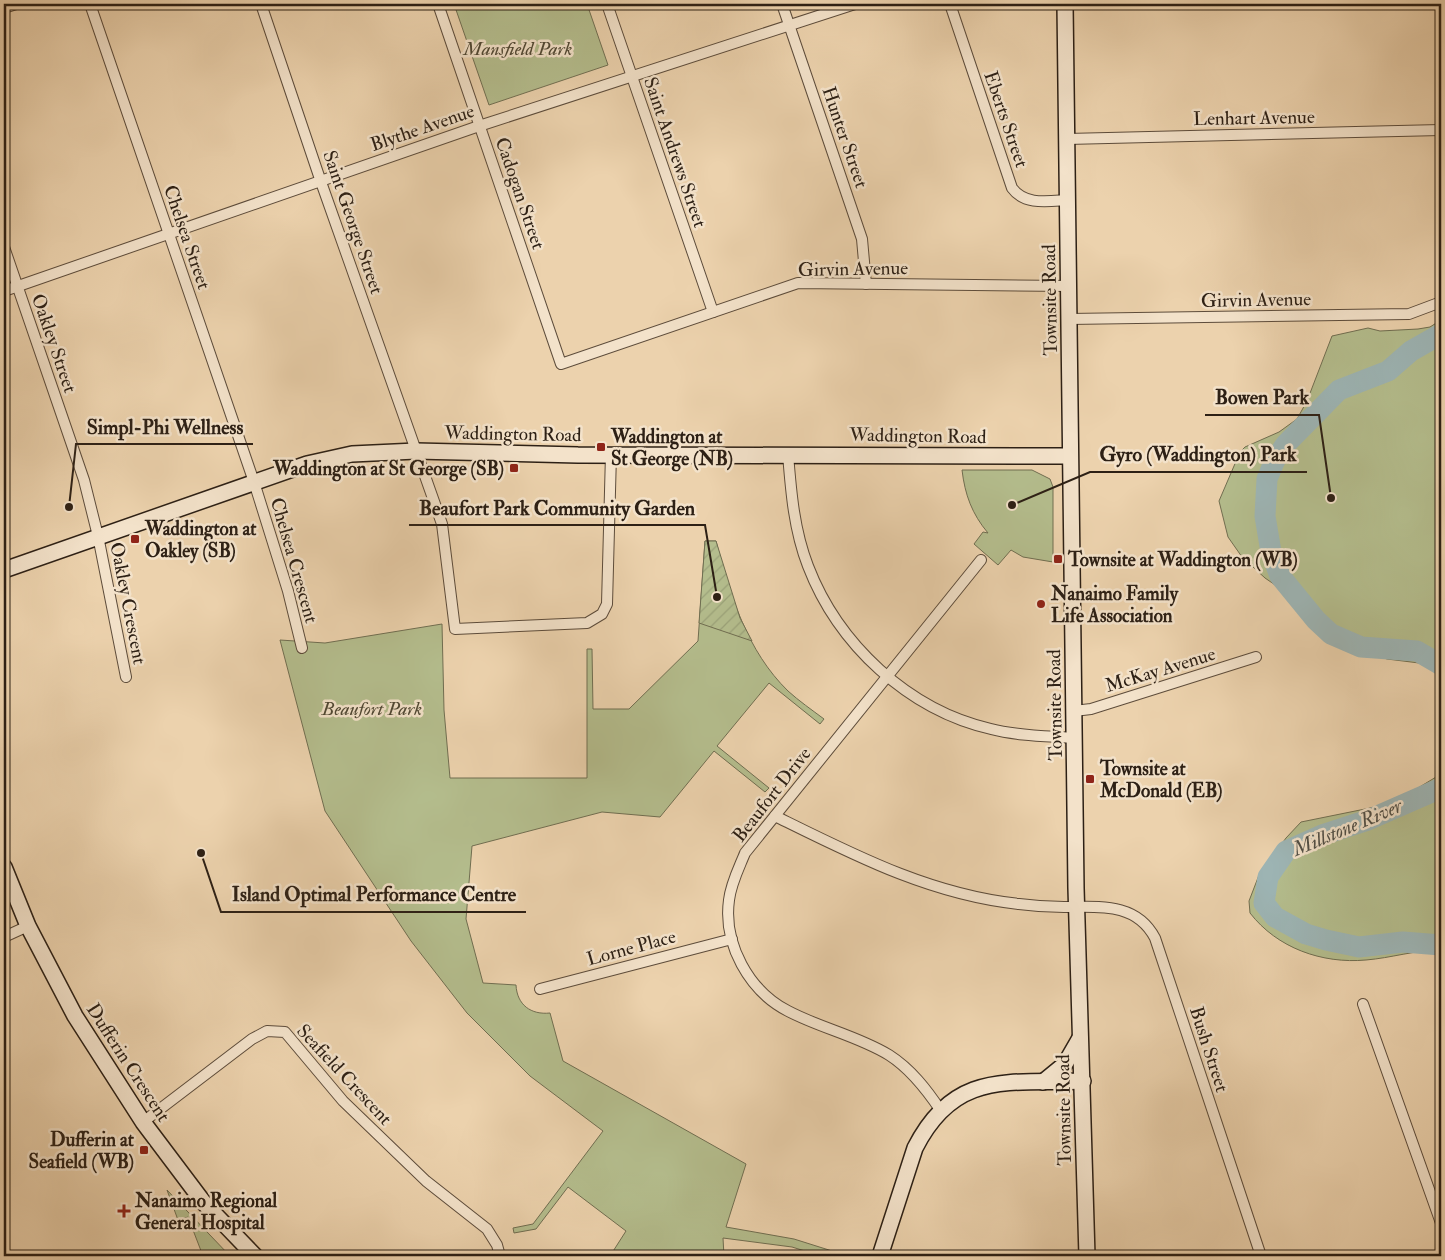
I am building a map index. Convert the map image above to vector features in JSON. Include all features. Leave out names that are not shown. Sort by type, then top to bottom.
[{"type":"street","points":[[4,8],[16,4]]},
{"type":"street","name":"Chelsea Street","points":[[90,4],[254,482]]},
{"type":"street","name":"Saint George Street","points":[[261,4],[321,182],[442,524],[455,630],[587,623],[602,614],[607,604],[611,454]]},
{"type":"street","name":"Cadogan Street","points":[[438,4],[561,364]]},
{"type":"street","name":"Saint Andrews Street","points":[[607,4],[713,312]]},
{"type":"street","name":"Hunter Street","points":[[782,4],[862,239],[866,284]]},
{"type":"street","name":"Blythe Avenue","points":[[4,291],[479,126],[790,27],[855,4]]},
{"type":"street","name":"Eberts Street","points":[[950,4],[1012,188],[1020,196],[1030,200],[1068,200]]},
{"type":"street","name":"Townsite Road","points":[[1065,4],[1074,738],[1087,1256]]},
{"type":"street","name":"Lenhart Avenue","points":[[1067,139],[1441,130]]},
{"type":"street","name":"Oakley Street","points":[[4,247],[84,480],[98,536]]},
{"type":"street","name":"Girvin Avenue","points":[[561,364],[798,283],[1069,286]]},
{"type":"street","name":"Girvin Avenue","points":[[1069,319],[1409,314],[1441,302]]},
{"type":"street","name":"Waddington Road","points":[[4,570],[306,464],[352,454],[416,451],[611,454],[1070,456]]},
{"type":"street","points":[[788,454],[794,512],[807,566],[835,619],[888,677],[908,693],[942,712],[992,730],[1074,738]]},
{"type":"street","name":"Chelsea Crescent","points":[[254,482],[288,591],[302,648]]},
{"type":"street","name":"Oakley Crescent","points":[[98,536],[126,677]]},
{"type":"street","name":"Beaufort Drive","points":[[941,1111],[916,1077],[888,1054],[796,1015],[770,999],[755,985],[736,953],[729,923],[729,900],[734,879],[746,853],[981,560]]},
{"type":"street","name":"McKay Avenue","points":[[1074,711],[1091,709],[1256,657]]},
{"type":"street","name":"Bush Street","points":[[775,816],[891,872],[926,884],[992,901],[1120,909],[1136,916],[1150,928],[1261,1256]]},
{"type":"street","name":"Dufferin Crescent","points":[[4,867],[28,926],[75,1016],[143,1122],[204,1203],[255,1256]]},
{"type":"street","points":[[4,937],[28,926]]},
{"type":"street","name":"Lorne Place","points":[[540,989],[732,939]]},
{"type":"street","points":[[1363,1004],[1441,1223]]},
{"type":"street","name":"Seafield Crescent","points":[[143,1122],[252,1039],[267,1031],[285,1032],[343,1101],[426,1181],[487,1229],[498,1244],[500,1256]]},
{"type":"street","points":[[1043,1082],[1065,1064],[1081,1036]]},
{"type":"street","points":[[880,1256],[915,1148],[923,1132],[941,1111],[976,1089],[993,1084],[1010,1081],[1083,1081]]},
{"type":"green space","name":"Mansfield Park","points":[[454,4],[587,4],[608,65],[489,105]]},
{"type":"green space","points":[[1441,320],[1441,669],[1427,664],[1387,659],[1371,654],[1325,626],[1297,600],[1265,578],[1242,557],[1228,537],[1219,501],[1240,452],[1245,447],[1279,432],[1297,419],[1307,401],[1332,336],[1368,328],[1380,331],[1418,329],[1430,327]]},
{"type":"green space","points":[[962,470],[1032,470],[1050,479],[1053,487],[1053,562],[1023,557],[1011,550],[998,565],[974,544],[983,532],[988,533],[970,504]]},
{"type":"green space","name":"Beaufort Park","points":[[705,541],[716,541],[734,602],[761,658],[788,691],[824,719],[820,724],[769,683],[717,746],[769,788],[765,792],[714,751],[660,817],[602,812],[472,846],[466,919],[483,983],[516,985],[519,998],[526,1007],[537,1012],[550,1013],[563,1061],[746,1164],[726,1227],[794,1239],[848,1256],[821,1256],[792,1247],[723,1238],[724,1256],[610,1256],[626,1231],[568,1187],[536,1229],[514,1233],[513,1228],[533,1224],[603,1131],[530,1076],[467,1013],[411,941],[325,811],[280,640],[325,643],[442,624],[444,710],[450,778],[587,778],[587,649],[592,649],[593,709],[629,709],[698,641]]},
{"type":"green space","points":[[705,541],[716,541],[740,618],[752,641],[699,623]]},
{"type":"green space","points":[[1441,774],[1441,950],[1349,961],[1317,956],[1302,951],[1273,936],[1250,913],[1249,901],[1259,875],[1286,838],[1301,822],[1375,807],[1413,791]]},
{"type":"green space","points":[[167,1190],[230,1256],[203,1256],[188,1217],[178,1220]]},
{"type":"waterway","name":"Millstone River","points":[[1441,334],[1411,351],[1388,371],[1339,390],[1286,444],[1275,460],[1267,479],[1265,516],[1271,552],[1280,576],[1316,620],[1331,634],[1361,647],[1417,651],[1441,665]]},
{"type":"waterway","name":"Millstone River","points":[[1441,788],[1368,820],[1322,835],[1286,851],[1268,877],[1264,903],[1275,917],[1306,934],[1326,940],[1359,947],[1403,942],[1441,945]]},
{"type":"place","name":"Waddington at St George (NB)","points":[[601,447]]},
{"type":"place","name":"Waddington at St George (SB)","points":[[514,468]]},
{"type":"place","name":"Bowen Park","points":[[1331,498]]},
{"type":"place","name":"Gyro (Waddington) Park","points":[[1012,505]]},
{"type":"place","name":"Simpl-Phi Wellness","points":[[69,507]]},
{"type":"place","name":"Waddington at Oakley (SB)","points":[[135,539]]},
{"type":"place","name":"Townsite at Waddington (WB)","points":[[1058,559]]},
{"type":"place","name":"Beaufort Park Community Garden","points":[[717,597]]},
{"type":"place","name":"Nanaimo Family Life Association","points":[[1041,604]]},
{"type":"place","name":"Townsite at McDonald (EB)","points":[[1090,779]]},
{"type":"place","name":"Island Optimal Performance Centre","points":[[201,853]]},
{"type":"place","name":"Dufferin at Seafield (WB)","points":[[144,1150]]},
{"type":"place","name":"Nanaimo Regional General Hospital","points":[[124,1211]]}]
